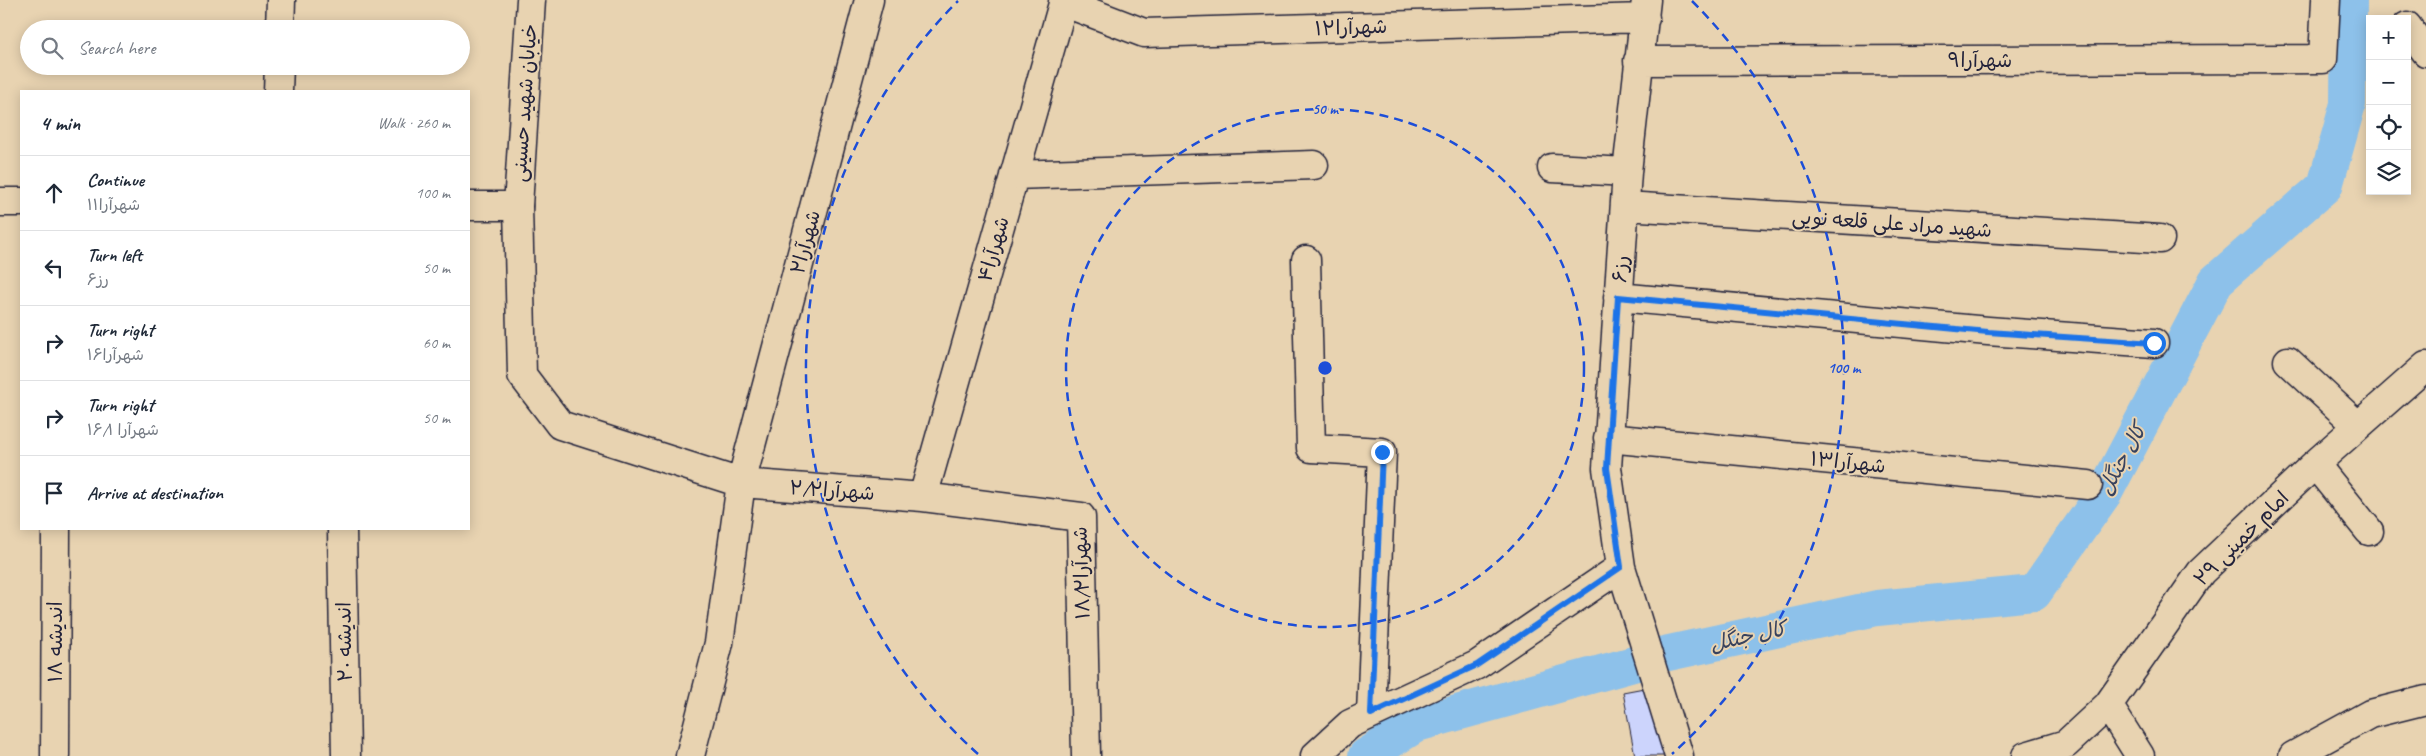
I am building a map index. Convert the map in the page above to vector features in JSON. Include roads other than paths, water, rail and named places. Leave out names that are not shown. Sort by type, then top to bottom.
[{"type":"street","points":[[280,20],[281,0]]},
{"type":"street","name":"خیابان شهید حسینی","points":[[531,0],[518,206],[522,375],[560,425],[741,484]]},
{"type":"street","name":"شهرآرا۲","points":[[690,756],[719,642],[741,484],[869,0]]},
{"type":"street","name":"شهرآرا۹","points":[[1638,61],[2323,59],[2326,0]]},
{"type":"street","name":"شهرآرا۱۲","points":[[1063,1],[1144,33],[1645,9]]},
{"type":"street","name":"شهرآرا۴","points":[[923,497],[1063,1]]},
{"type":"street","name":"رز۶","points":[[1645,9],[1627,172],[1607,468],[1621,567],[1680,756]]},
{"type":"street","points":[[2411,30],[2426,52]]},
{"type":"street","points":[[278,90],[279,75]]},
{"type":"street","points":[[1014,175],[1314,165]]},
{"type":"street","points":[[1552,168],[1627,172]]},
{"type":"street","points":[[0,202],[20,202]]},
{"type":"street","points":[[470,206],[518,206]]},
{"type":"street","name":"شهید مراد علی قلعه نویی","points":[[1625,206],[2160,240]]},
{"type":"street","points":[[1306,260],[1311,448],[1382,452],[1371,714]]},
{"type":"street","points":[[1618,297],[1988,332],[2154,343]]},
{"type":"street","points":[[2288,361],[2358,426]]},
{"type":"street","name":"امام خمینی ۲۹","points":[[2026,756],[2066,744],[2108,705],[2201,572],[2315,464],[2426,366]]},
{"type":"street","name":"شهرآرا۱۳","points":[[1608,438],[2088,485]]},
{"type":"street","points":[[2315,464],[2369,531]]},
{"type":"street","name":"شهرآرا۲/۲","points":[[741,484],[923,497]]},
{"type":"street","name":"شهرآرا۱۸/۲","points":[[923,497],[1081,517],[1086,756]]},
{"type":"street","name":"اندیشه ۱۸","points":[[55,756],[56,530]]},
{"type":"street","name":"اندیشه ۲۰","points":[[342,530],[346,756]]},
{"type":"street","points":[[1315,756],[1350,724],[1477,665],[1621,567]]},
{"type":"street","points":[[2293,756],[2370,714],[2426,700]]},
{"type":"street","points":[[2108,705],[2140,756]]},
{"type":"waterway","name":"کال جنگل","points":[[1664,654],[1877,608],[2034,593],[2105,492],[2216,281],[2325,186],[2348,104],[2349,0]]},
{"type":"waterway","name":"کال جنگل","points":[[1366,756],[1417,724],[1637,663]]}]
